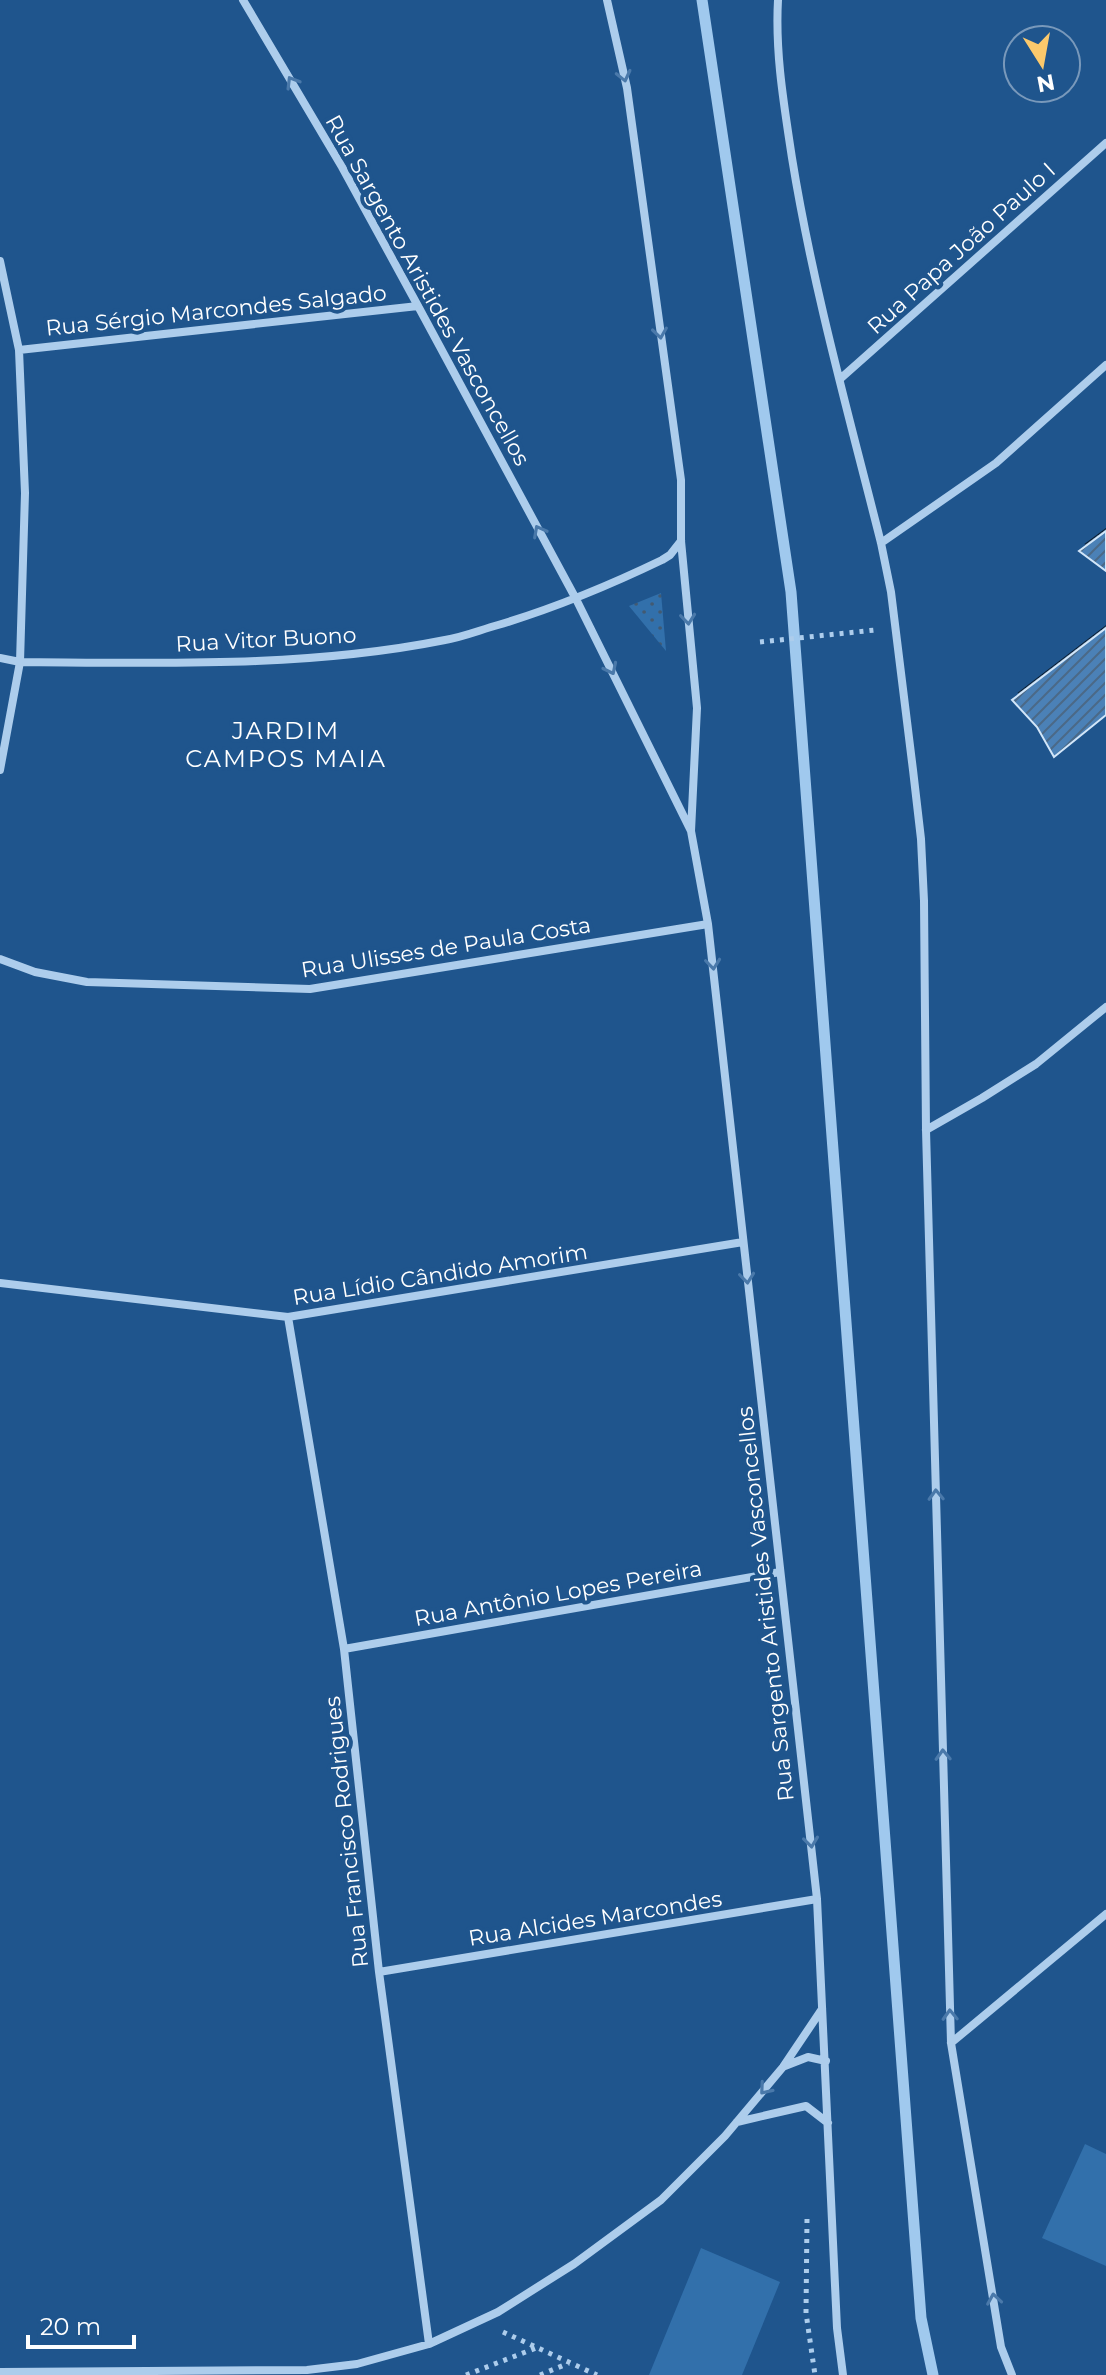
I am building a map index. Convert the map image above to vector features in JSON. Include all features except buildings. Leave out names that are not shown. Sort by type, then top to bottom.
[{"type":"street","name":"Rua Sargento Aristides Vasconcellos","points":[[243,0],[342,167],[576,599],[691,831]]},
{"type":"street","name":"Rua Sargento Aristides Vasconcellos","points":[[607,0],[627,88],[681,480],[681,541],[697,708],[691,831],[708,924],[817,1899],[837,2328],[843,2375]]},
{"type":"street","points":[[778,0],[782,92],[799,199],[881,543],[892,604],[921,839],[951,2043],[1001,2347],[1012,2375]]},
{"type":"street","name":"Rua Papa João Paulo I","points":[[840,379],[1106,143]]},
{"type":"street","points":[[0,261],[19,350],[25,493],[20,662],[0,770]]},
{"type":"street","name":"Rua Sérgio Marcondes Salgado","points":[[19,350],[418,306]]},
{"type":"street","points":[[881,543],[996,463],[1106,365]]},
{"type":"street","points":[[576,599],[662,560],[681,541]]},
{"type":"street","name":"Rua Vitor Buono","points":[[0,658],[20,662],[177,664],[312,660],[447,640],[576,599]]},
{"type":"street","name":"Rua Ulisses de Paula Costa","points":[[0,959],[35,972],[87,982],[310,989],[708,924]]},
{"type":"street","points":[[926,1130],[1036,1064],[1106,1007]]},
{"type":"street","name":"Rua Lídio Cândido Amorim","points":[[0,1283],[288,1317],[743,1242]]},
{"type":"street","name":"Rua Francisco Rodrigues","points":[[288,1317],[344,1649],[379,1972],[429,2344]]},
{"type":"street","name":"Rua Antônio Lopes Pereira","points":[[344,1649],[780,1572]]},
{"type":"street","name":"Rua Alcides Marcondes","points":[[379,1972],[817,1899]]},
{"type":"street","points":[[951,2043],[1106,1914]]},
{"type":"street","points":[[0,2372],[306,2372],[357,2364],[429,2344],[498,2312],[574,2264],[661,2200],[737,2122],[783,2067],[822,2009]]},
{"type":"street","points":[[783,2067],[808,2057],[826,2061]]},
{"type":"street","points":[[737,2122],[806,2106],[828,2123]]},
{"type":"path","points":[[760,642],[875,630]]},
{"type":"path","points":[[807,2207],[806,2313],[815,2375]]},
{"type":"path","points":[[479,2321],[597,2375]]},
{"type":"path","points":[[466,2375],[537,2348]]},
{"type":"path","points":[[540,2375],[569,2362]]},
{"type":"shaded area","points":[[661,593],[666,651],[629,606]]},
{"type":"shaded area","points":[[1085,2144],[1106,2154],[1106,2266],[1042,2238]]},
{"type":"shaded area","points":[[701,2248],[780,2282],[742,2375],[649,2375]]},
{"type":"waterway","points":[[702,0],[791,592],[921,2318],[933,2375]]},
{"type":"district","name":"JARDIM CAMPOS MAIA","points":[[286,745]]}]
